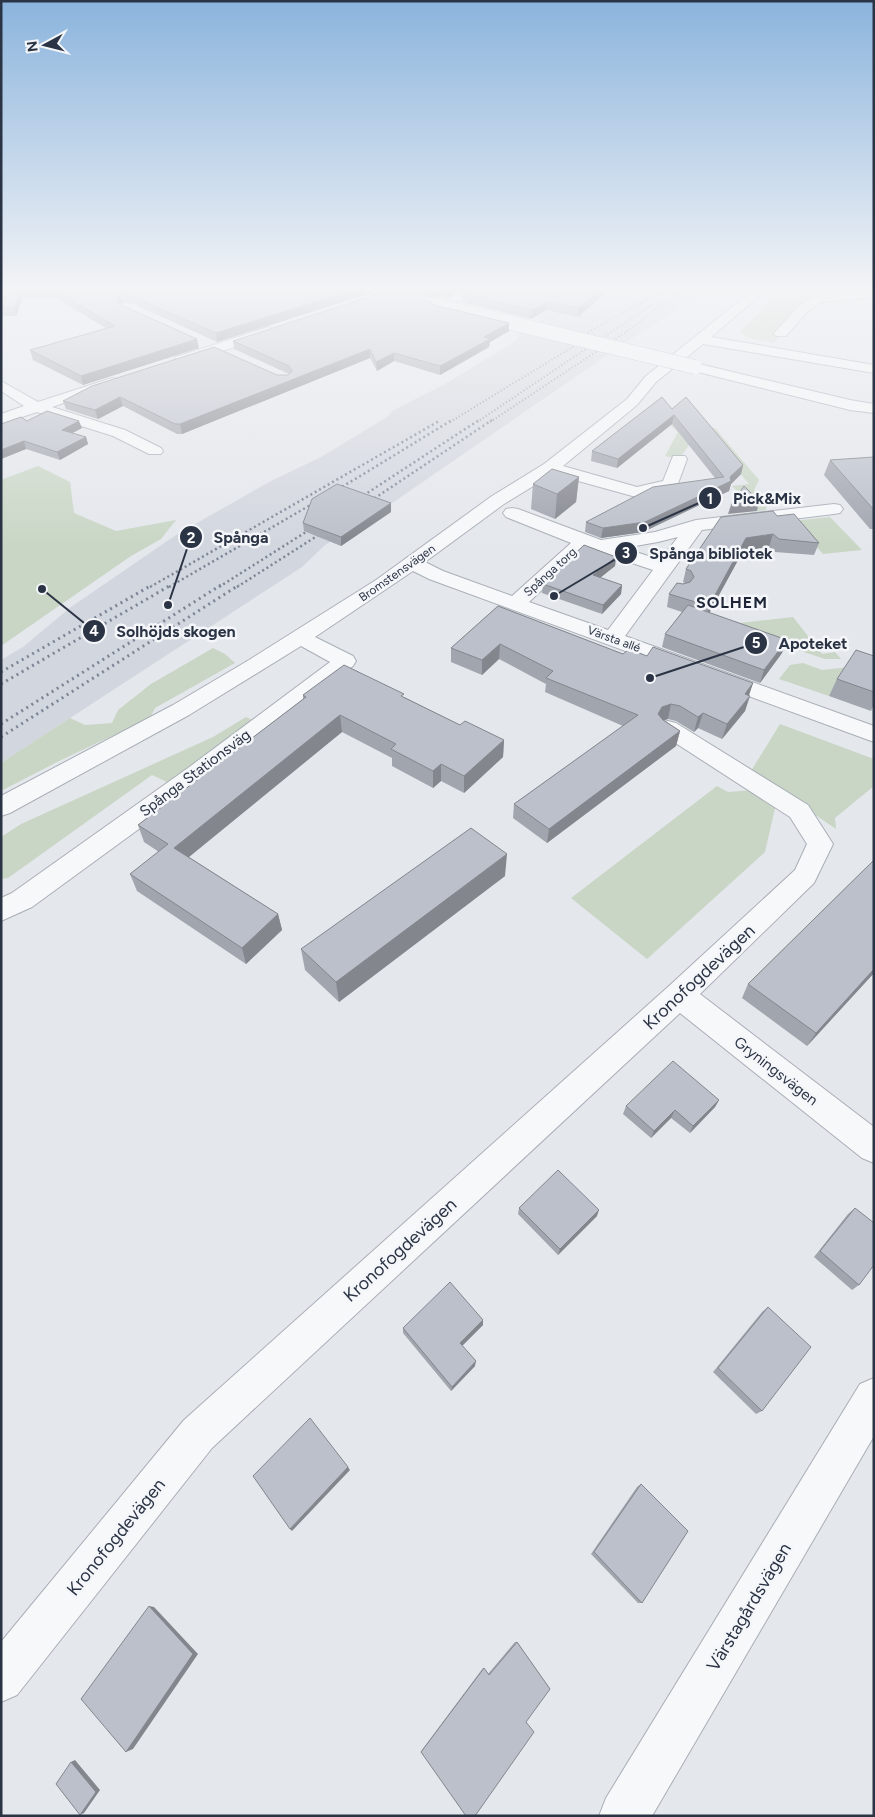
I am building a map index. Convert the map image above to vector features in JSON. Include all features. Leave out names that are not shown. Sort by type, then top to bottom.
[{"type":"street","name":"Bromstensvägen","points":[[1,807],[181,710],[300,637],[413,563],[498,500],[550,468],[632,402],[655,376]]},
{"type":"street","points":[[731,376],[874,409]]},
{"type":"street","points":[[1,419],[122,379]]},
{"type":"street","points":[[1,385],[36,407],[119,433],[155,451]]},
{"type":"street","points":[[550,468],[575,473],[636,492],[670,485],[680,459]]},
{"type":"street","points":[[592,544],[658,537],[696,525],[834,509]]},
{"type":"street","name":"Spånga torg","points":[[512,513],[592,544],[663,578]]},
{"type":"street","points":[[612,638],[663,578],[696,525]]},
{"type":"street","name":"Spånga torg","points":[[516,603],[592,544]]},
{"type":"street","name":"Värsta allé","points":[[413,563],[436,575],[874,734]]},
{"type":"street","name":"Spånga Stationsväg","points":[[1,910],[22,900],[189,780],[274,713],[345,661],[300,637]]},
{"type":"street","name":"Kronofogdevägen","points":[[1,1679],[198,1434],[679,996],[805,876],[820,844],[799,811],[668,728]]},
{"type":"street","name":"Gryningsvägen","points":[[679,996],[874,1147]]},
{"type":"street","name":"Värstagårdsvägen","points":[[624,1816],[874,1398]]},
{"type":"shaded area","points":[[458,376],[577,376],[395,501],[325,545],[302,567],[1,763],[1,660],[23,647],[71,607],[176,535],[269,482],[321,457],[387,417],[392,411]]},
{"type":"green space","points":[[676,418],[715,428],[759,480],[754,490],[761,499],[767,502],[766,510],[756,511],[732,486],[749,484],[714,442],[689,445],[679,459],[665,456],[678,432],[668,423]]},
{"type":"green space","points":[[38,466],[70,482],[74,513],[116,531],[176,520],[161,539],[131,556],[1,646],[1,480]]},
{"type":"green space","points":[[830,517],[862,550],[823,554],[793,521]]},
{"type":"green space","points":[[793,617],[822,654],[835,652],[841,659],[825,659],[722,625]]},
{"type":"green space","points":[[213,648],[225,654],[235,663],[155,708],[150,718],[1,791],[1,763],[70,718],[85,725],[112,723],[118,710],[151,684]]},
{"type":"green space","points":[[803,663],[822,670],[849,667],[829,696],[779,679],[790,665]]},
{"type":"green space","points":[[246,717],[252,720],[169,783],[152,775],[8,878],[1,879],[1,837],[21,824],[213,737]]},
{"type":"green space","points":[[780,724],[874,759],[874,786],[835,818],[836,829],[751,771]]},
{"type":"green space","points":[[717,786],[728,792],[754,790],[776,804],[765,852],[647,959],[571,898]]},
{"type":"building","points":[[124,376],[302,376],[180,424],[175,424],[120,397],[95,410],[63,401],[92,386]]},
{"type":"building","points":[[662,397],[672,409],[686,397],[743,465],[730,477],[731,481],[645,522],[603,528],[586,522],[653,487],[724,477],[674,415],[618,459],[592,451]]},
{"type":"building","points":[[47,411],[79,421],[62,430],[86,437],[57,452],[24,441],[1,450],[1,424],[21,417],[27,421]]},
{"type":"building","points":[[874,457],[874,510],[830,460]]},
{"type":"building","points":[[552,469],[579,477],[557,494],[533,484]]},
{"type":"building","points":[[337,484],[391,503],[341,537],[303,523],[312,499]]},
{"type":"building","points":[[744,486],[759,501],[731,505]]},
{"type":"building","points":[[773,511],[777,516],[794,514],[819,543],[779,539],[773,534],[746,538],[709,606],[669,594],[677,583],[690,582],[694,577],[691,571],[686,569],[721,517]]},
{"type":"building","points":[[584,545],[616,557],[593,575],[622,585],[603,605],[543,584]]},
{"type":"building","points":[[688,605],[787,640],[764,670],[665,634]]},
{"type":"building","points":[[498,606],[623,654],[629,649],[647,656],[653,647],[753,683],[745,694],[750,696],[727,724],[703,713],[698,717],[680,706],[671,704],[662,707],[658,714],[663,720],[680,731],[549,829],[514,804],[638,715],[546,678],[553,671],[500,644],[482,660],[451,648]]},
{"type":"building","points":[[856,650],[874,656],[874,692],[837,679]]},
{"type":"building","points":[[344,665],[404,694],[401,696],[460,725],[465,721],[504,740],[464,776],[441,764],[433,771],[391,749],[396,744],[340,715],[174,848],[278,914],[242,948],[130,874],[168,844],[138,825],[306,697],[303,695]]},
{"type":"building","points":[[471,828],[507,854],[336,982],[301,949]]},
{"type":"building","points":[[874,860],[874,969],[816,1033],[748,984]]},
{"type":"building","points":[[673,1061],[719,1100],[693,1126],[675,1110],[654,1131],[626,1106]]},
{"type":"building","points":[[558,1170],[599,1210],[560,1249],[519,1208]]},
{"type":"building","points":[[855,1208],[874,1223],[874,1265],[859,1285],[820,1251]]},
{"type":"building","points":[[450,1282],[483,1320],[460,1343],[476,1361],[452,1387],[403,1328]]},
{"type":"building","points":[[768,1307],[811,1347],[762,1411],[718,1368]]},
{"type":"building","points":[[310,1418],[348,1467],[290,1529],[253,1476]]},
{"type":"building","points":[[641,1484],[688,1531],[642,1603],[594,1552]]},
{"type":"building","points":[[149,1606],[193,1654],[126,1752],[81,1699]]},
{"type":"building","points":[[517,1642],[550,1689],[526,1722],[534,1732],[475,1816],[466,1816],[421,1752],[484,1668],[489,1675]]},
{"type":"building","points":[[71,1762],[96,1792],[80,1815],[56,1784]]},
{"type":"railway","points":[[450,422],[526,376]]},
{"type":"railway","points":[[477,422],[546,376]]},
{"type":"railway","points":[[490,422],[560,376]]},
{"type":"railway","points":[[169,587],[357,478],[452,420]]},
{"type":"railway","points":[[355,501],[479,420]]},
{"type":"railway","points":[[366,504],[492,420]]},
{"type":"railway","points":[[150,587],[439,421]]},
{"type":"railway","points":[[219,587],[317,525]]},
{"type":"railway","points":[[237,587],[328,529]]},
{"type":"railway","points":[[1,672],[152,585]]},
{"type":"railway","points":[[1,684],[171,585]]},
{"type":"railway","points":[[1,724],[221,585]]},
{"type":"railway","points":[[1,737],[239,585]]},
{"type":"place","name":"Pick&Mix","points":[[643,528]]},
{"type":"place","name":"Solhöjds skogen","points":[[42,589]]},
{"type":"place","name":"Spånga bibliotek","points":[[554,596]]},
{"type":"place","name":"Spånga","points":[[168,605]]},
{"type":"place","name":"Apoteket","points":[[650,678]]},
{"type":"district","name":"SOLHEM","points":[[732,602]]}]
